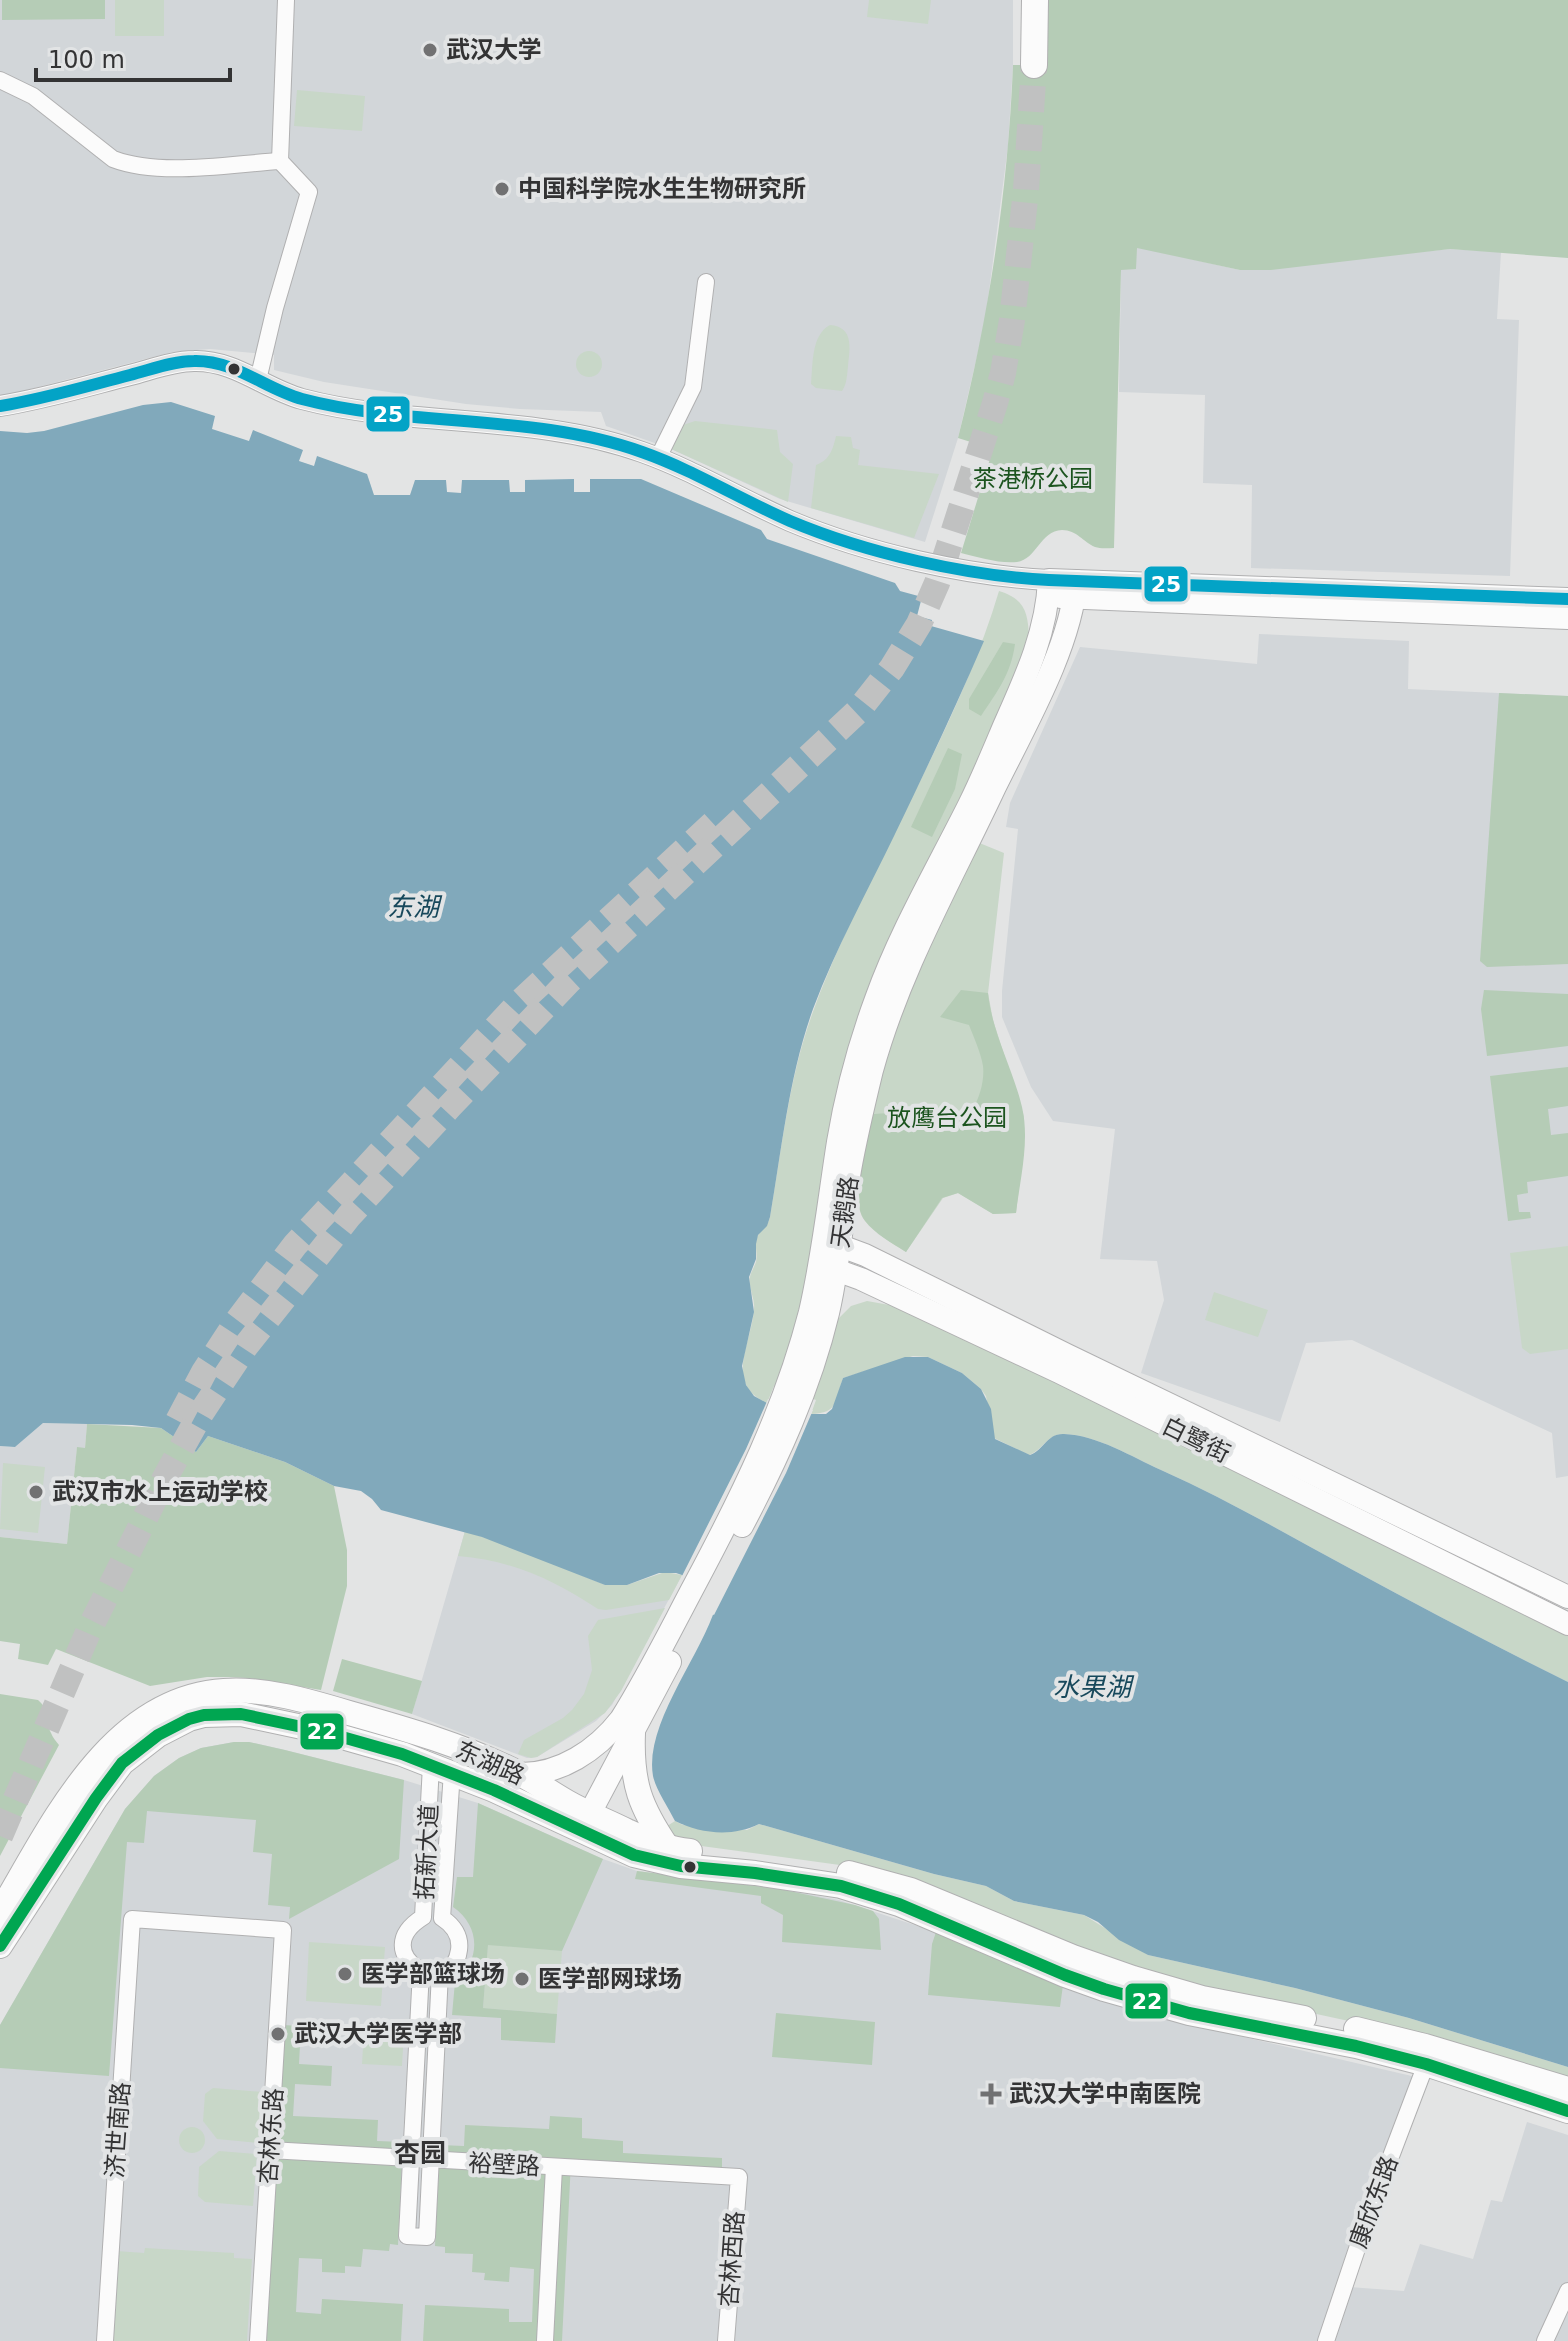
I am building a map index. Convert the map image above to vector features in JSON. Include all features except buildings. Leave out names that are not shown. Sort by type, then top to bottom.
[{"type":"highway","points":[[1021,0],[1028,65],[1035,0]]},
{"type":"main road","points":[[1048,588],[1568,618]]},
{"type":"main road","name":"天鹅路","points":[[833,1243],[842,1120],[875,1000],[915,910],[971,802],[1018,695],[1041,634],[1048,588]]},
{"type":"main road","points":[[1076,590],[1568,599]]},
{"type":"main road","name":"天鹅路","points":[[519,1774],[534,1774],[567,1764],[610,1733],[693,1604],[772,1466],[795,1392],[821,1338],[833,1243],[872,1070],[891,1009],[932,915],[1046,679],[1066,632],[1076,590]]},
{"type":"main road","name":"白鹭街","points":[[833,1243],[865,1255],[1568,1597]]},
{"type":"main road","name":"白鹭街","points":[[828,1267],[861,1279],[1059,1372],[1568,1624]]},
{"type":"main road","name":"天鹅路","points":[[586,1822],[633,1733],[693,1604]]},
{"type":"main road","name":"东湖路","points":[[0,1912],[73,1790],[98,1759],[131,1729],[182,1700],[223,1691],[249,1691],[323,1705],[422,1734],[519,1774],[634,1855],[681,1866],[841,1886],[899,1904],[1104,1989],[1189,2013],[1356,2046],[1426,2064],[1568,2111]]},
{"type":"main road","name":"东湖路","points":[[0,1946],[115,1772],[143,1745],[189,1719],[224,1713],[258,1716],[365,1743],[668,1848],[805,1865],[881,1880],[934,1898],[1073,1957],[1166,1988],[1413,2043],[1568,2089]]},
{"type":"main road","points":[[633,1733],[634,1778],[645,1811],[668,1848]]},
{"type":"street","points":[[258,380],[275,308],[309,192],[280,161],[286,0]]},
{"type":"street","points":[[0,80],[33,96],[113,159],[125,164],[170,168],[280,161]]},
{"type":"street","points":[[658,458],[693,387],[706,282]]},
{"type":"street","points":[[0,406],[191,361],[221,365],[289,395],[330,406],[592,437],[658,458],[769,511],[831,536],[968,572],[1048,588]]},
{"type":"street","name":"拓新大道","points":[[442,1768],[442,1918],[453,1928],[460,1944],[456,1961],[440,1973],[427,2237],[407,2236],[421,1971],[407,1960],[403,1946],[407,1932],[423,1917],[442,1768]]},
{"type":"street","name":"杏林东路","points":[[132,1919],[283,1930],[258,2341]]},
{"type":"street","name":"济世南路","points":[[105,2341],[132,1919]]},
{"type":"street","points":[[421,1971],[440,1973]]},
{"type":"street","name":"康欣东路","points":[[1326,2341],[1366,2222],[1426,2064]]},
{"type":"street","name":"裕壁路","points":[[270,2150],[739,2177]]},
{"type":"street","points":[[545,2341],[554,2167]]},
{"type":"street","name":"杏林西路","points":[[726,2341],[739,2177]]},
{"type":"street","points":[[1545,2341],[1568,2291]]},
{"type":"shaded area","name":"中国科学院水生生物研究所","points":[[0,0],[1013,0],[1008,146],[985,322],[958,438],[925,542],[780,499],[669,448],[606,426],[601,412],[466,404],[324,382],[274,370],[274,355],[210,349],[172,352],[0,397]]},
{"type":"shaded area","points":[[1137,247],[1240,270],[1450,249],[1501,252],[1497,319],[1519,320],[1510,576],[1251,568],[1252,485],[1203,483],[1205,395],[1119,392],[1121,270]]},
{"type":"shaded area","points":[[1259,634],[1409,641],[1408,689],[1568,696],[1568,1476],[1556,1478],[1552,1433],[1352,1340],[1306,1343],[1280,1422],[1141,1373],[1164,1300],[1157,1261],[1100,1259],[1115,1129],[1053,1121],[1031,1087],[1002,1017],[1018,829],[1006,827],[1010,803],[1080,647],[1257,664]]},
{"type":"shaded area","name":"武汉市水上运动学校","points":[[43,1423],[87,1424],[85,1448],[77,1448],[67,1544],[0,1537],[0,1446],[15,1447]]},
{"type":"shaded area","points":[[465,1531],[605,1585],[620,1586],[682,1575],[612,1705],[596,1721],[537,1757],[527,1758],[412,1714]]},
{"type":"shaded area","points":[[234,1742],[285,1750],[404,1780],[478,1803],[637,1871],[780,1889],[839,1900],[975,1945],[1085,1994],[1162,2018],[1416,2077],[1322,2341],[0,2341],[0,2025],[125,1809],[154,1776],[179,1758],[201,1748]]},
{"type":"shaded area","points":[[1527,2122],[1568,2135],[1568,2341],[1333,2341],[1349,2287],[1404,2291],[1420,2244],[1473,2259],[1491,2200],[1502,2202]]},
{"type":"green space","points":[[2,0],[105,0],[105,19],[2,20]]},
{"type":"green space","points":[[115,0],[164,0],[164,36],[115,36]]},
{"type":"green space","points":[[869,0],[931,0],[928,24],[867,17]]},
{"type":"green space","name":"茶港桥公园","points":[[1048,0],[1568,0],[1568,258],[1450,249],[1271,270],[1240,270],[1137,248],[1136,269],[1121,270],[1114,548],[1095,547],[1072,532],[1062,530],[1048,535],[1029,556],[1017,562],[961,553],[993,449],[958,438],[988,300],[1002,206],[1013,65],[1047,65]]},
{"type":"green space","points":[[297,90],[365,96],[362,131],[294,126]]},
{"type":"green space","points":[[830,325],[843,330],[849,340],[847,376],[842,391],[816,388],[811,384],[816,343]]},
{"type":"green space","points":[[589,351],[598,355],[602,364],[598,373],[589,377],[580,373],[576,364],[580,355]]},
{"type":"green space","points":[[695,421],[777,430],[780,452],[793,464],[788,502],[669,448],[683,425]]},
{"type":"green space","points":[[836,436],[851,437],[853,448],[860,450],[858,465],[939,474],[914,538],[811,508],[816,465],[828,457]]},
{"type":"green space","points":[[999,591],[1020,603],[1028,621],[1029,638],[813,1255],[781,1388],[774,1386],[767,1403],[746,1385],[743,1373],[754,1309],[750,1279],[756,1262],[757,1237],[770,1217],[787,1112],[805,1034],[835,956],[959,698]]},
{"type":"green space","points":[[1003,642],[1015,644],[1010,665],[981,716],[969,709],[969,699]]},
{"type":"green space","points":[[1499,693],[1568,696],[1568,964],[1487,967],[1480,961]]},
{"type":"green space","points":[[948,748],[962,754],[955,789],[932,837],[911,827]]},
{"type":"green space","name":"放鹰台公园","points":[[977,842],[1004,853],[988,993],[993,1020],[1024,1117],[1016,1213],[993,1214],[958,1193],[943,1198],[906,1252],[875,1230],[860,1208],[858,1199],[870,1114],[901,1006]]},
{"type":"green space","points":[[961,990],[988,993],[994,1022],[1022,1107],[1025,1147],[1016,1213],[993,1214],[958,1193],[942,1198],[906,1252],[874,1230],[860,1211],[859,1169],[870,1114],[903,1114],[940,1131],[950,1130],[967,1117],[981,1087],[982,1061],[969,1025],[940,1017]]},
{"type":"green space","points":[[1484,990],[1568,994],[1568,1046],[1487,1056],[1481,1009]]},
{"type":"green space","points":[[1568,1067],[1568,1106],[1548,1109],[1551,1135],[1568,1133],[1568,1176],[1527,1182],[1528,1193],[1517,1195],[1519,1212],[1530,1212],[1531,1218],[1508,1221],[1490,1076]]},
{"type":"green space","points":[[1568,1246],[1568,1349],[1530,1354],[1522,1348],[1510,1253]]},
{"type":"green space","points":[[1214,1292],[1268,1310],[1258,1337],[1205,1320]]},
{"type":"green space","points":[[867,1301],[895,1306],[1058,1382],[1568,1636],[1568,1682],[1233,1505],[1114,1448],[1089,1438],[1058,1434],[1029,1455],[994,1438],[986,1396],[981,1389],[962,1373],[928,1357],[913,1356],[843,1378],[831,1408],[811,1414],[816,1400],[808,1397],[836,1321],[851,1306]]},
{"type":"green space","points":[[87,1424],[161,1428],[196,1452],[208,1436],[285,1462],[334,1486],[347,1550],[347,1586],[321,1690],[228,1677],[207,1677],[150,1686],[56,1649],[48,1665],[18,1659],[20,1644],[0,1641],[0,1537],[67,1544],[77,1447],[85,1448]]},
{"type":"green space","points":[[3,1463],[45,1467],[38,1533],[0,1529]]},
{"type":"green space","points":[[465,1531],[605,1585],[627,1585],[665,1572],[682,1575],[669,1600],[598,1609],[531,1573],[496,1562],[458,1556]]},
{"type":"green space","points":[[665,1608],[621,1691],[605,1713],[537,1757],[518,1754],[524,1740],[563,1718],[584,1694],[592,1670],[588,1636],[598,1620]]},
{"type":"green space","points":[[342,1659],[422,1681],[412,1714],[333,1691]]},
{"type":"green space","points":[[0,1694],[38,1700],[59,1745],[0,1856]]},
{"type":"green space","points":[[234,1742],[285,1750],[404,1780],[399,1859],[289,1919],[290,1907],[268,1905],[272,1854],[253,1852],[256,1820],[147,1811],[144,1843],[127,1842],[109,2076],[0,2068],[0,2025],[125,1809],[154,1776],[179,1758],[201,1748]]},
{"type":"green space","points":[[478,1803],[603,1859],[562,1951],[488,1945],[483,2008],[557,2014],[555,2043],[501,2040],[501,2018],[452,2015],[455,1982],[464,1974],[473,1954],[473,1934],[469,1924],[453,1907],[457,1877],[473,1877]]},
{"type":"green space","points":[[675,1821],[683,1825],[747,1830],[759,1824],[986,1886],[1014,1901],[1084,1915],[1148,1955],[1295,1988],[1409,2018],[1568,2067],[1568,2080],[1409,2034],[1169,1982],[847,1866],[672,1842],[664,1828]]},
{"type":"green space","points":[[637,1871],[780,1889],[855,1905],[873,1911],[879,1919],[881,1950],[782,1942],[783,1915],[761,1903],[761,1896],[635,1879]]},
{"type":"green space","points":[[936,1932],[1063,1985],[1060,2007],[928,1995],[932,1944]]},
{"type":"green space","name":"医学部篮球场","points":[[309,1942],[385,1947],[381,2006],[306,2001]]},
{"type":"green space","name":"医学部网球场","points":[[488,1944],[562,1951],[557,2014],[483,2008]]},
{"type":"green space","points":[[776,2013],[875,2022],[872,2065],[772,2057]]},
{"type":"green space","points":[[283,2025],[301,2026],[299,2064],[332,2066],[331,2086],[295,2084],[293,2116],[378,2120],[377,2141],[403,2142],[398,2245],[390,2244],[389,2251],[363,2249],[361,2267],[345,2266],[345,2273],[322,2272],[322,2259],[299,2258],[296,2312],[321,2314],[322,2299],[403,2304],[401,2341],[262,2341]]},
{"type":"green space","points":[[364,2029],[404,2031],[402,2066],[362,2064]]},
{"type":"green space","points":[[213,2088],[263,2092],[258,2143],[217,2139],[203,2121],[205,2094]]},
{"type":"green space","points":[[550,2116],[582,2118],[582,2138],[623,2141],[623,2153],[722,2158],[722,2170],[571,2162],[562,2341],[423,2341],[425,2305],[509,2309],[509,2322],[532,2322],[534,2269],[510,2267],[509,2282],[484,2280],[485,2273],[472,2272],[473,2254],[445,2253],[445,2247],[435,2246],[440,2145],[464,2146],[465,2125],[549,2129]]},
{"type":"green space","points":[[192,2127],[201,2131],[205,2140],[201,2149],[192,2153],[183,2149],[179,2140],[183,2131]]},
{"type":"green space","points":[[219,2151],[257,2154],[253,2206],[205,2202],[198,2196],[199,2167]]},
{"type":"green space","points":[[145,2248],[234,2253],[234,2258],[252,2259],[247,2341],[111,2341],[116,2251],[144,2253]]},
{"type":"water","name":"东湖","points":[[171,402],[215,416],[212,429],[249,441],[253,430],[303,450],[299,461],[314,466],[317,456],[367,474],[374,495],[410,495],[415,480],[446,480],[447,492],[461,493],[462,480],[509,480],[510,492],[525,492],[525,480],[574,479],[574,492],[590,492],[590,479],[641,479],[761,530],[767,539],[895,583],[900,591],[922,597],[917,616],[932,620],[931,626],[984,641],[832,964],[805,1034],[787,1112],[770,1217],[767,1226],[758,1235],[756,1259],[749,1277],[754,1312],[742,1366],[746,1385],[754,1396],[767,1403],[811,1414],[826,1414],[832,1409],[843,1378],[905,1357],[928,1357],[962,1373],[981,1389],[991,1409],[995,1439],[1030,1455],[1058,1434],[1089,1438],[1114,1448],[1233,1505],[1568,1682],[1568,2067],[1409,2018],[1295,1988],[1148,1955],[1119,1940],[1098,1922],[1084,1915],[1014,1901],[986,1886],[759,1824],[739,1831],[717,1832],[695,1829],[675,1821],[653,1776],[657,1735],[716,1606],[682,1575],[659,1573],[627,1585],[605,1585],[482,1537],[381,1510],[361,1491],[334,1486],[285,1462],[208,1436],[196,1452],[161,1428],[43,1423],[15,1447],[0,1446],[0,431],[44,431],[143,405]]},
{"type":"pier","points":[[768,1399],[813,1410],[786,1473],[714,1615],[710,1613],[711,1603],[681,1578]]},
{"type":"tunnel","points":[[0,1836],[89,1630],[166,1476],[201,1413],[245,1347],[349,1216],[568,982],[857,712],[892,668],[919,624],[937,583],[1003,373],[1026,190],[1034,65]]},
{"type":"tunnel","points":[[178,1421],[204,1372],[236,1323],[295,1245],[519,1003],[715,822]]},
{"type":"transit line","name":"25","points":[[0,406],[170,364],[209,362],[236,370],[302,399],[344,408],[559,431],[601,440],[661,459],[820,533],[884,553],[985,574],[1049,580],[1568,599]]},
{"type":"transit line","name":"22","points":[[0,1946],[122,1763],[158,1735],[189,1719],[204,1715],[241,1714],[321,1731],[402,1754],[494,1790],[634,1855],[681,1866],[841,1886],[899,1904],[1104,1989],[1189,2013],[1356,2046],[1426,2064],[1568,2111]]},
{"type":"place","name":"武汉大学","points":[[430,50]]},
{"type":"place","name":"中国科学院水生生物研究所","points":[[502,189]]},
{"type":"place","name":"武汉市水上运动学校","points":[[36,1492]]},
{"type":"place","name":"医学部篮球场","points":[[345,1974]]},
{"type":"place","name":"医学部网球场","points":[[522,1979]]},
{"type":"place","name":"武汉大学医学部","points":[[278,2034]]},
{"type":"place","name":"武汉大学中南医院","points":[[991,2094]]},
{"type":"district","name":"杏园","points":[[420,2153]]},
{"type":"water label","name":"水果湖","points":[[1092,1687]]}]
